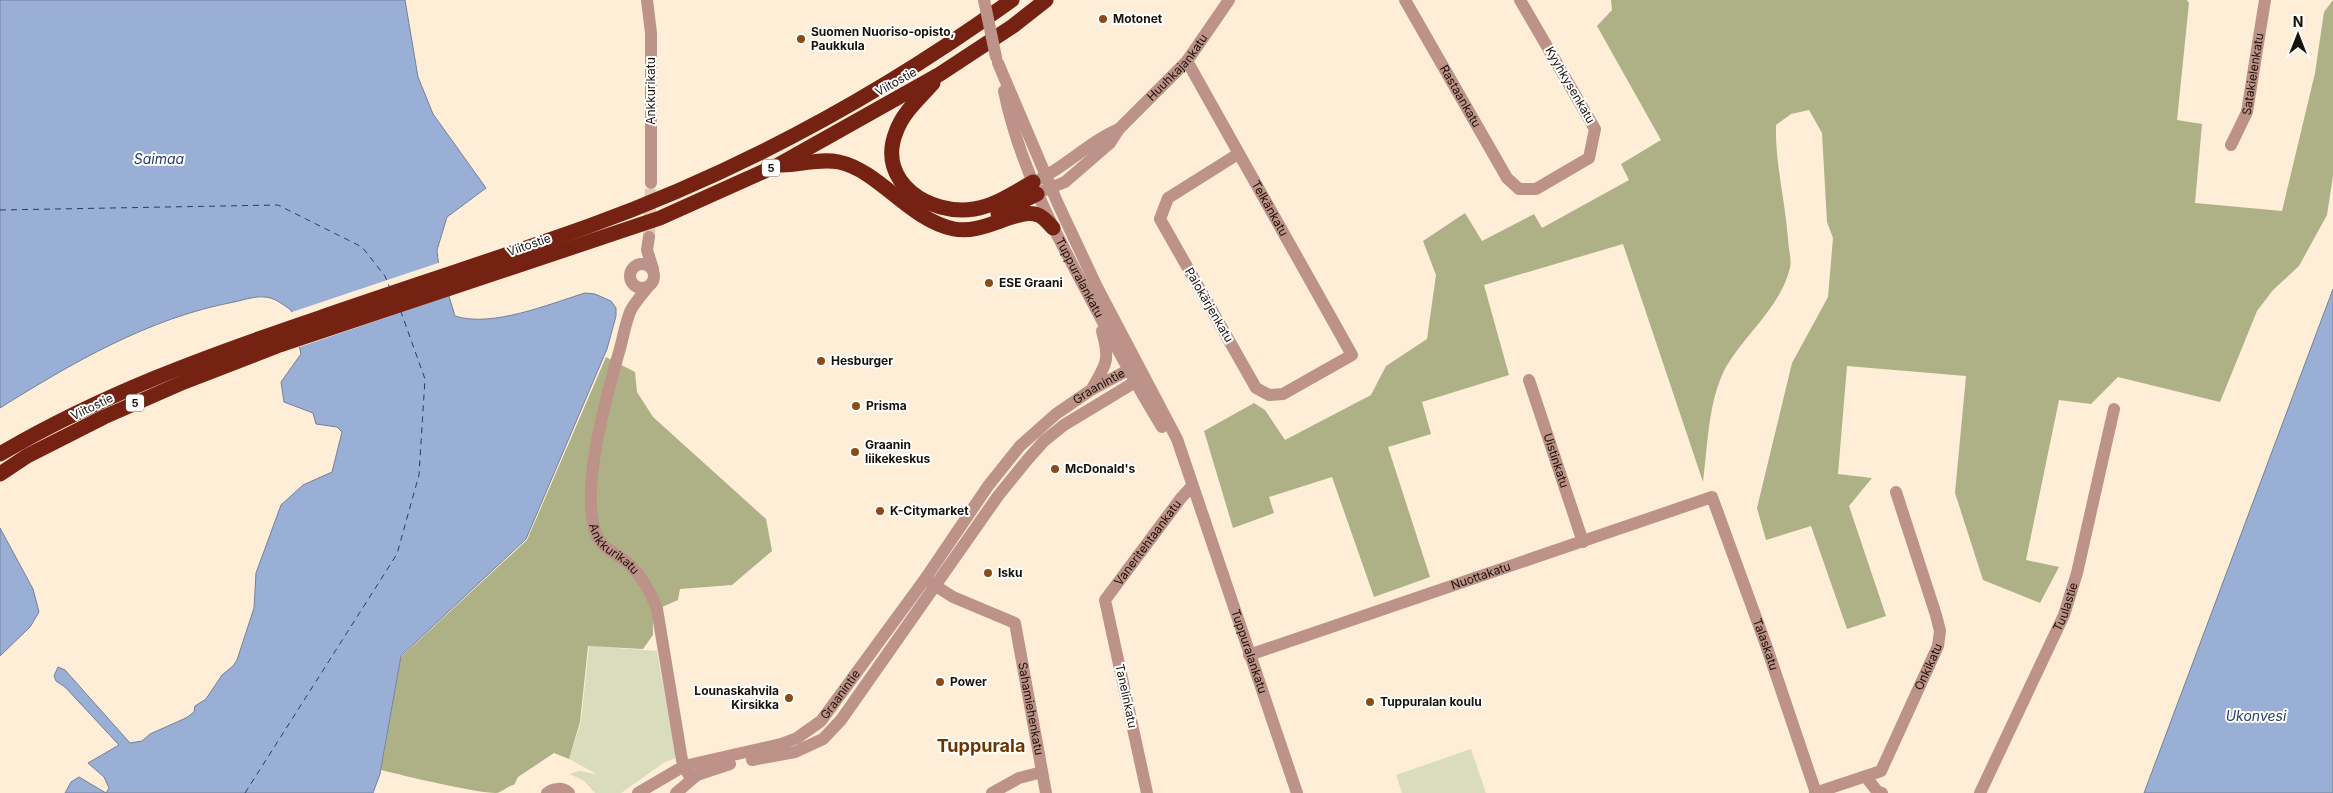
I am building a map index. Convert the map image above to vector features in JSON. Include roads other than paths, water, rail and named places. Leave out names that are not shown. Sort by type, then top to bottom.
[{"type":"highway","name":"Viitostie","points":[[468,274],[673,194],[781,144],[929,57],[1012,0]]},
{"type":"highway","name":"Viitostie","points":[[0,454],[61,420],[134,385],[275,340],[468,274],[660,218],[778,165],[940,74],[1013,26],[1046,0]]},
{"type":"highway","points":[[940,74],[901,120],[892,145],[894,162],[900,179],[910,192],[923,201],[941,208],[959,211],[976,209],[1042,185]]},
{"type":"highway","points":[[778,165],[795,165],[824,160],[840,162],[866,175],[910,208],[936,223],[955,229],[976,230],[1030,213],[1040,216],[1053,228]]},
{"type":"highway","points":[[910,208],[943,219],[965,221],[990,217],[1042,185]]},
{"type":"highway","name":"Viitostie","points":[[0,474],[27,456],[104,417],[275,340]]},
{"type":"street","name":"Ankkurikatu","points":[[647,0],[651,33],[651,183]]},
{"type":"street","name":"Tuppuralankatu","points":[[984,0],[1009,116],[1042,185],[1097,287],[1134,374]]},
{"type":"street","name":"Huuhkajankatu","points":[[1042,185],[1103,136],[1119,128],[1187,62],[1229,0]]},
{"type":"street","name":"Rastaankatu","points":[[1405,0],[1507,178],[1519,189]]},
{"type":"street","name":"Kyyhkysenkatu","points":[[1519,189],[1536,189],[1589,158],[1595,129],[1520,0]]},
{"type":"street","name":"Satakielenkatu","points":[[2231,145],[2247,112],[2265,0]]},
{"type":"street","name":"Telkänkatu","points":[[1187,62],[1352,355]]},
{"type":"street","name":"Palokärjenkatu","points":[[1238,154],[1168,198],[1160,219],[1256,388],[1269,394],[1283,394],[1352,355]]},
{"type":"street","name":"Tuppuralankatu","points":[[1042,185],[1053,228],[1095,308],[1172,443],[1191,484],[1297,793]]},
{"type":"street","points":[[647,250],[630,272],[630,280],[636,287],[648,287],[654,279],[647,250],[649,237]]},
{"type":"street","points":[[635,266],[646,264],[652,269]]},
{"type":"street","name":"Ankkurikatu","points":[[630,280],[630,311],[601,415],[590,494],[593,520],[598,538],[604,546],[634,569],[650,591],[657,609],[684,766],[691,779]]},
{"type":"street","name":"Ankkurikatu","points":[[630,311],[648,287]]},
{"type":"street","points":[[1091,390],[1104,372],[1108,357],[1095,308]]},
{"type":"street","name":"Graanintie","points":[[676,793],[691,779],[726,765],[795,752],[823,739],[841,720],[988,486],[1020,446],[1056,414],[1091,390],[1134,374]]},
{"type":"street","name":"Graanintie","points":[[638,793],[684,766],[781,744],[797,738],[822,721],[929,582],[1044,441],[1134,374]]},
{"type":"street","name":"Uistinkatu","points":[[1529,380],[1583,542]]},
{"type":"street","name":"Tuulastie","points":[[1980,793],[2064,615],[2077,573],[2114,408]]},
{"type":"street","name":"Vaneritehtaankatu","points":[[1105,600],[1191,484]]},
{"type":"street","name":"Onkikatu","points":[[1816,793],[1881,771],[1938,646],[1940,632],[1896,492]]},
{"type":"street","name":"Nuottakatu","points":[[1249,655],[1712,497]]},
{"type":"street","name":"Talaskatu","points":[[1712,497],[1766,645],[1816,793]]},
{"type":"street","name":"Sahamiehenkatu","points":[[929,582],[953,597],[1015,623],[1046,793]]},
{"type":"street","name":"Tanelinkatu","points":[[1105,600],[1147,793]]},
{"type":"street","points":[[992,793],[1019,778],[1042,772]]},
{"type":"street","points":[[1866,777],[1877,791],[1882,793]]},
{"type":"street","points":[[547,793],[557,789],[564,789],[569,793]]},
{"type":"water","name":"Saimaa","points":[[0,0],[405,0],[418,77],[433,114],[486,188],[447,217],[437,250],[438,260],[455,316],[470,319],[503,317],[585,293],[595,294],[611,301],[616,308],[616,316],[607,349],[526,539],[401,656],[380,774],[373,793],[106,793],[109,788],[104,777],[88,763],[119,745],[65,687],[56,681],[54,676],[58,667],[65,670],[130,743],[142,741],[150,734],[186,718],[194,712],[195,706],[206,699],[222,675],[237,660],[254,608],[256,573],[281,505],[303,485],[332,472],[342,432],[337,427],[316,424],[313,413],[284,402],[281,382],[301,354],[291,310],[268,297],[249,298],[202,309],[142,331],[83,359],[0,408]]},
{"type":"water","name":"Ukonvesi","points":[[2333,289],[2333,793],[2144,793]]},
{"type":"water","points":[[0,528],[33,589],[39,612],[30,627],[0,656]]},
{"type":"water","points":[[79,777],[106,793],[65,793],[71,782]]},
{"type":"tunnel","points":[[649,237],[651,183]]},
{"type":"place","name":"Motonet","points":[[1103,19]]},
{"type":"place","name":"Suomen Nuoriso-opisto, Paukkula","points":[[801,39]]},
{"type":"place","name":"ESE Graani","points":[[989,283]]},
{"type":"place","name":"Hesburger","points":[[821,361]]},
{"type":"place","name":"Prisma","points":[[856,406]]},
{"type":"place","name":"Graanin liikekeskus","points":[[855,452]]},
{"type":"place","name":"McDonald's","points":[[1055,469]]},
{"type":"place","name":"K-Citymarket","points":[[880,511]]},
{"type":"place","name":"Isku","points":[[988,573]]},
{"type":"place","name":"Power","points":[[940,682]]},
{"type":"place","name":"Lounaskahvila Kirsikka","points":[[789,698]]},
{"type":"place","name":"Tuppuralan koulu","points":[[1370,702]]},
{"type":"district","name":"Tuppurala","points":[[981,746]]}]
